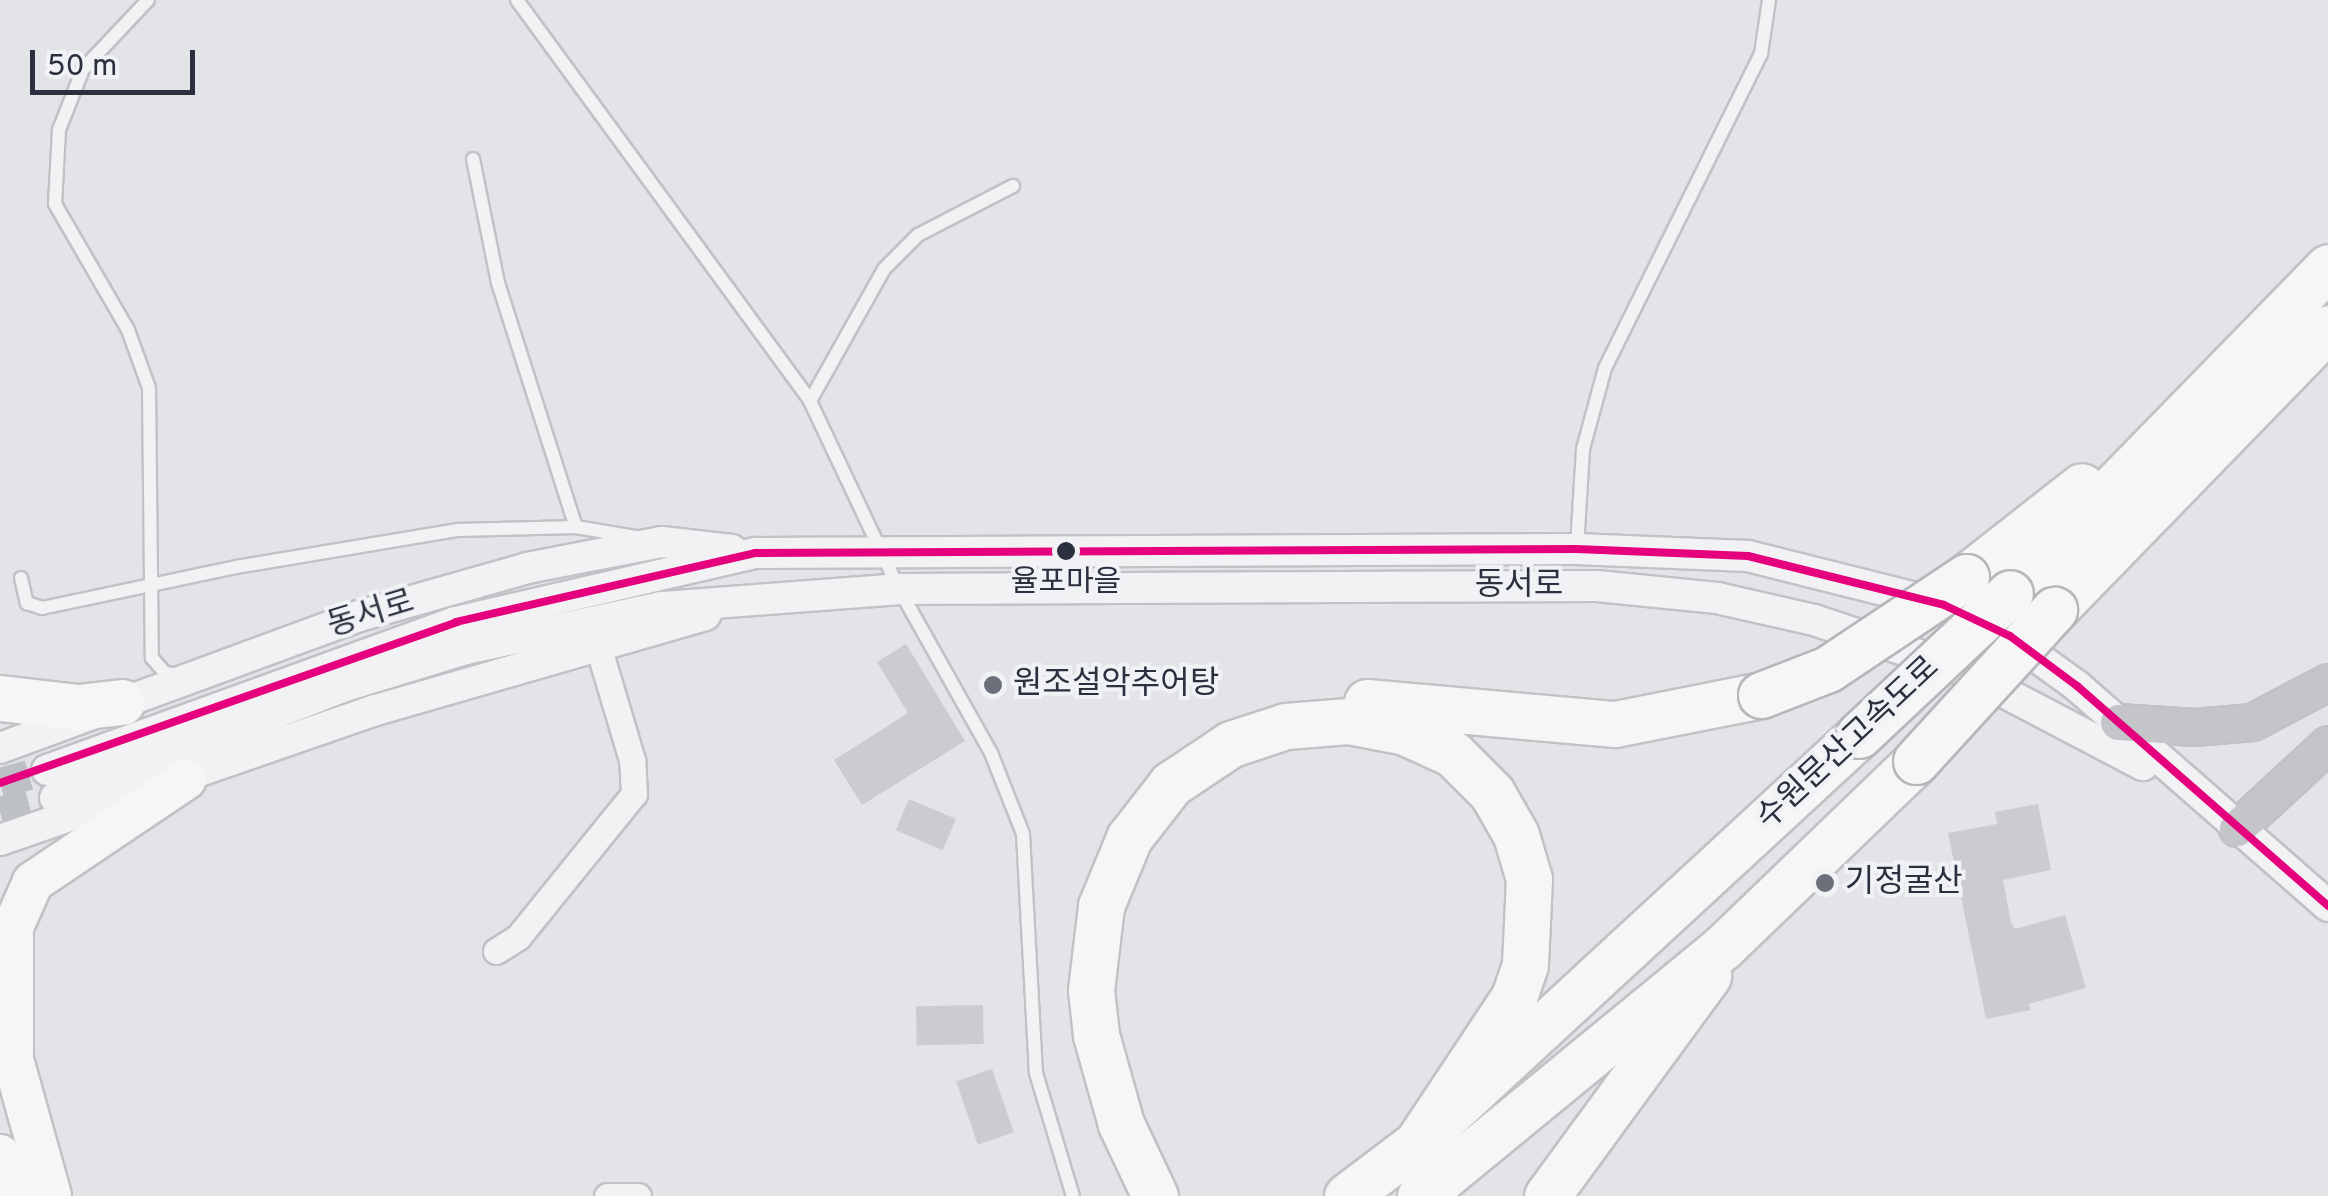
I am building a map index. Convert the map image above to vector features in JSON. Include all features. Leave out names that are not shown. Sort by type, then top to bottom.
[{"type":"highway","name":"수원문산고속도로","points":[[1347,1196],[1417,1142],[2010,593],[2328,267]]},
{"type":"highway","name":"수원문산고속도로","points":[[1420,1196],[1723,947],[1916,761],[2054,610],[2328,328]]},
{"type":"highway","points":[[1131,1196],[1082,1089],[1071,1029],[1069,956],[1084,882],[1104,839],[1131,796],[1168,760],[1242,718],[1304,704],[1375,702],[1614,724],[1761,696],[1828,668],[1966,577],[2229,371]]},
{"type":"highway","points":[[0,698],[78,707],[122,702]]},
{"type":"highway","points":[[1155,1196],[1121,1124],[1096,1035],[1091,990],[1100,906],[1129,838],[1171,784],[1231,744],[1286,726],[1348,721],[1405,732],[1453,754],[1492,793],[1516,835],[1529,879],[1525,965],[1514,997],[1417,1142]]},
{"type":"highway","points":[[51,1196],[7,1036],[13,927],[34,882],[186,779]]},
{"type":"highway","points":[[1547,1196],[1698,996],[1723,947]]},
{"type":"highway","points":[[0,1154],[12,1196]]},
{"type":"main road","points":[[2118,722],[2194,727],[2252,722],[2328,682]]},
{"type":"main road","points":[[2237,828],[2328,744]]},
{"type":"street","name":"동서로","points":[[0,748],[359,616],[508,574],[662,542],[755,552],[881,548],[1576,549],[1748,556],[1944,605],[2010,636],[2118,722],[2328,906]]},
{"type":"street","name":"동서로","points":[[755,552],[456,622],[51,784],[466,649],[662,607],[899,589],[1597,586],[1717,598],[1814,620],[1958,668],[2104,740],[2237,828]]},
{"type":"street","name":"동서로","points":[[0,840],[186,779],[376,710],[599,649],[747,600]]},
{"type":"street","points":[[496,951],[518,937],[634,794],[632,760],[599,649]]},
{"type":"street","points":[[607,1196],[638,1196]]},
{"type":"lane","points":[[148,0],[83,68],[59,130],[55,204],[128,330],[149,388],[152,658],[165,673],[192,676]]},
{"type":"lane","points":[[517,0],[810,401],[899,589],[991,753],[1023,834],[1036,1073],[1073,1196]]},
{"type":"lane","points":[[1576,549],[1583,449],[1605,368],[1761,54],[1769,0]]},
{"type":"lane","points":[[472,159],[498,283],[576,526]]},
{"type":"lane","points":[[810,401],[884,269],[918,235],[1013,186]]},
{"type":"lane","points":[[21,578],[27,603],[42,608],[152,589],[242,566],[458,530],[576,526],[662,542]]},
{"type":"building","points":[[906,644],[965,741],[862,805],[834,760],[908,713],[877,662]]},
{"type":"building","points":[[909,799],[956,819],[943,850],[896,830]]},
{"type":"building","points":[[2038,804],[2051,870],[2003,880],[2011,922],[2015,929],[2065,915],[2086,988],[2029,1004],[2031,1010],[1986,1019],[1948,833],[1997,824],[1995,812]]},
{"type":"building","points":[[983,1005],[984,1044],[917,1045],[916,1006]]},
{"type":"building","points":[[992,1069],[1014,1132],[978,1145],[956,1081]]},
{"type":"tunnel","points":[[0,783],[47,770]]},
{"type":"tunnel","points":[[0,812],[55,798]]},
{"type":"transit line","points":[[0,783],[456,622],[755,553],[1576,549],[1748,556],[1944,605],[2010,636],[2077,686],[2328,906]]},
{"type":"place","name":"율포마을","points":[[1066,551]]},
{"type":"place","name":"원조설악추어탕","points":[[993,685]]},
{"type":"place","name":"기정굴산","points":[[1825,883]]}]
